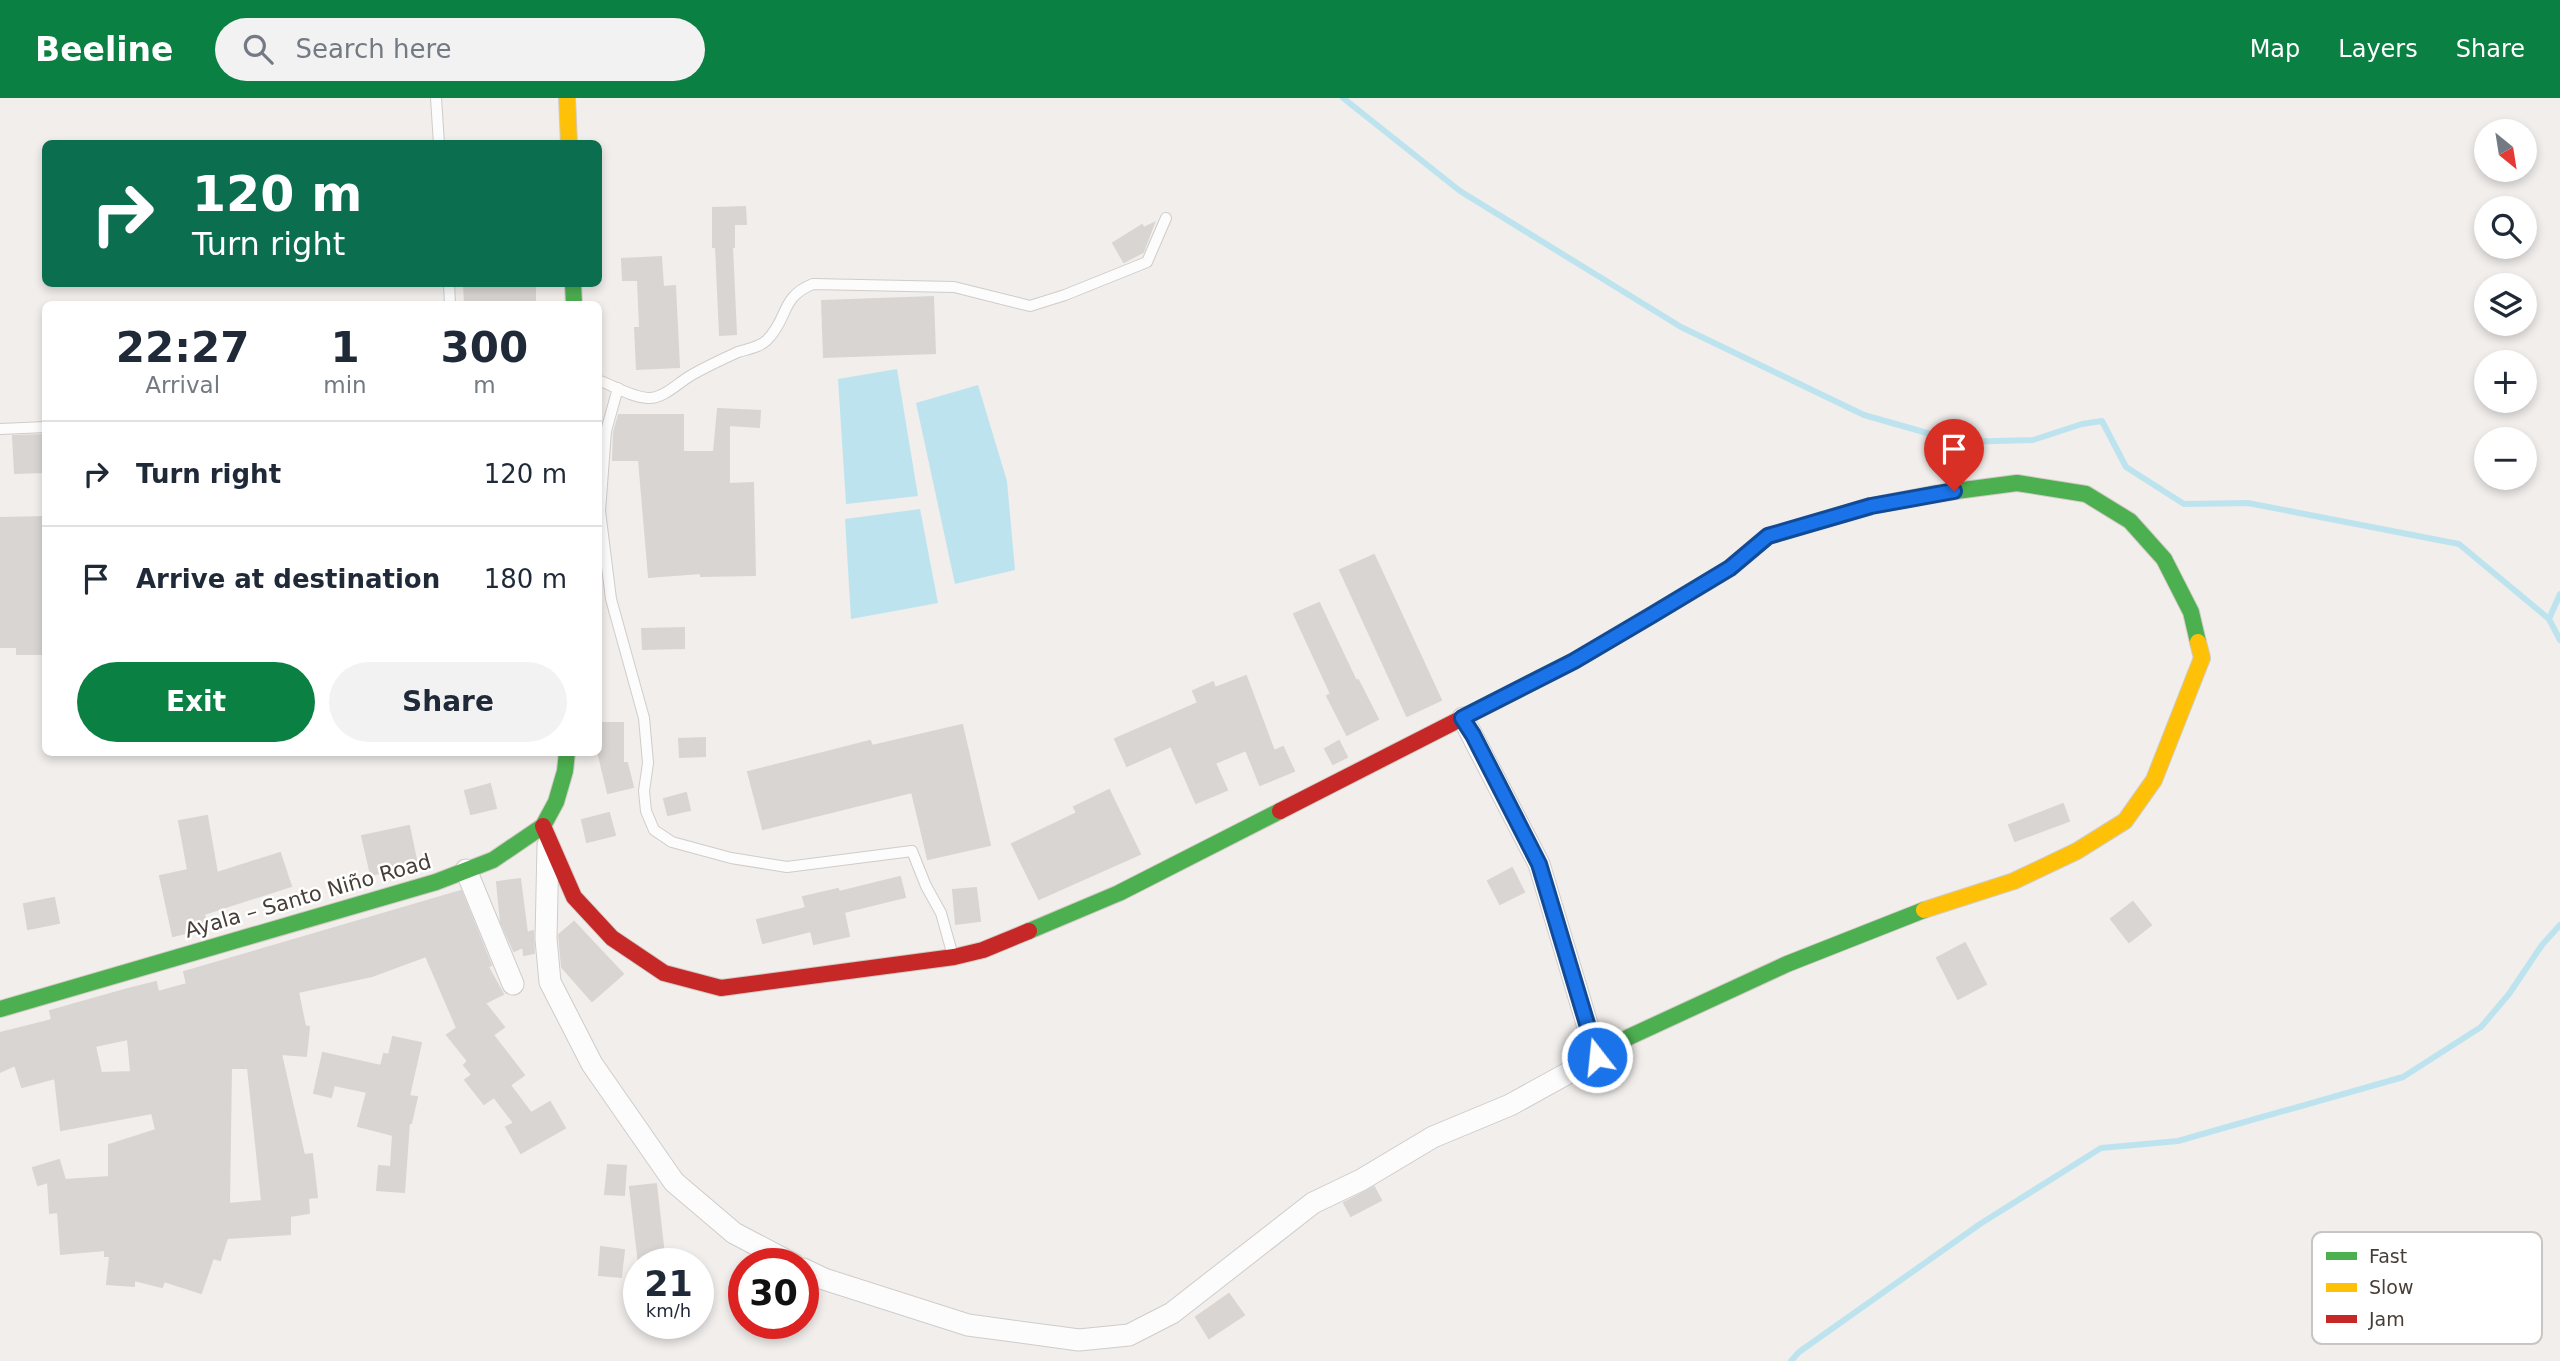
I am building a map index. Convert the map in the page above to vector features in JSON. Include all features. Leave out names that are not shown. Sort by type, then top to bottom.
[{"type":"street","points":[[567,98],[569,140]]},
{"type":"street","points":[[546,835],[574,898],[612,938],[664,973],[721,988],[954,957],[983,950],[1119,893],[1574,661],[1730,568],[1768,536],[1871,506],[1933,494],[2017,483],[2086,494],[2130,521],[2164,559],[2191,612],[2202,658],[2154,780],[2125,821],[2077,850],[2014,881],[1897,919],[1787,964],[1629,1037],[1510,1105],[1433,1137],[1361,1180],[1313,1203],[1172,1312],[1129,1335],[1079,1340],[968,1325],[819,1277]]},
{"type":"street","points":[[1462,718],[1539,864],[1597,1057]]},
{"type":"street","points":[[566,756],[546,835],[546,939],[550,982],[592,1064],[674,1182],[734,1233],[763,1248]]},
{"type":"street","name":"Ayala – Santo Niño Road","points":[[0,1009],[436,882],[493,860],[546,835]]},
{"type":"street","points":[[466,870],[513,984]]},
{"type":"lane","points":[[436,98],[439,140]]},
{"type":"lane","points":[[602,382],[651,399],[736,353],[765,343],[778,328],[787,304],[799,290],[813,284],[954,287],[1030,306],[1147,262],[1166,218]]},
{"type":"lane","points":[[602,484],[606,431],[618,388]]},
{"type":"lane","points":[[0,429],[42,428]]},
{"type":"lane","points":[[602,526],[611,599],[643,718],[648,763],[646,811],[654,830],[672,842],[731,858],[787,867],[912,851],[926,886],[941,913],[954,957]]},
{"type":"water","points":[[897,369],[918,496],[846,504],[838,379]]},
{"type":"water","points":[[978,385],[1007,481],[1015,570],[955,584],[916,403]]},
{"type":"water","points":[[920,509],[938,603],[851,619],[845,519]]},
{"type":"building","points":[[745,207],[746,224],[734,224],[732,247],[736,334],[720,335],[716,247],[713,247],[713,208]]},
{"type":"building","points":[[1154,223],[1143,252],[1124,262],[1113,243],[1142,225],[1144,228]]},
{"type":"building","points":[[661,257],[663,287],[675,286],[679,367],[637,369],[635,328],[640,328],[638,280],[623,280],[622,259]]},
{"type":"building","points":[[464,287],[535,287],[535,301],[465,301]]},
{"type":"building","points":[[933,297],[935,353],[824,357],[822,301]]},
{"type":"building","points":[[718,409],[760,411],[759,427],[729,425],[729,484],[753,483],[755,575],[701,576],[701,573],[649,577],[639,460],[613,460],[614,432],[619,415],[683,415],[683,452],[714,452]]},
{"type":"building","points":[[42,435],[42,472],[15,473],[13,436]]},
{"type":"building","points":[[42,517],[42,654],[17,654],[17,647],[0,647],[0,518]]},
{"type":"building","points":[[1374,555],[1441,700],[1407,716],[1340,570]]},
{"type":"building","points":[[1319,603],[1356,681],[1358,680],[1378,719],[1347,735],[1327,696],[1331,694],[1294,614]]},
{"type":"building","points":[[684,628],[684,648],[643,649],[642,629]]},
{"type":"building","points":[[1246,676],[1274,751],[1283,747],[1294,771],[1260,785],[1246,750],[1215,763],[1227,790],[1196,803],[1171,746],[1127,766],[1115,739],[1198,703],[1193,691],[1213,682],[1215,688]]},
{"type":"building","points":[[602,723],[623,723],[623,763],[627,763],[633,787],[608,793],[599,756],[602,756]]},
{"type":"building","points":[[962,725],[990,845],[928,859],[912,792],[763,829],[748,772],[870,741],[872,746]]},
{"type":"building","points":[[705,738],[705,756],[680,757],[679,739]]},
{"type":"building","points":[[1339,741],[1347,757],[1333,764],[1325,749]]},
{"type":"building","points":[[490,784],[496,808],[471,814],[465,791]]},
{"type":"building","points":[[1109,790],[1140,854],[1039,899],[1012,844],[1077,813],[1074,807]]},
{"type":"building","points":[[686,793],[690,810],[668,815],[664,799]]},
{"type":"building","points":[[2063,804],[2069,821],[2015,841],[2009,825]]},
{"type":"building","points":[[609,813],[615,835],[587,842],[582,820]]},
{"type":"building","points":[[207,816],[217,873],[280,853],[291,886],[204,914],[207,928],[173,936],[160,876],[188,870],[179,821]]},
{"type":"building","points":[[409,826],[417,864],[371,875],[362,836]]},
{"type":"building","points":[[1512,868],[1524,892],[1500,904],[1488,881]]},
{"type":"building","points":[[900,877],[905,897],[844,912],[849,936],[814,944],[811,931],[763,943],[757,920],[806,908],[803,897],[838,889],[839,892]]},
{"type":"building","points":[[520,879],[527,933],[533,931],[534,953],[524,955],[523,947],[514,951],[501,922],[497,882]]},
{"type":"building","points":[[976,888],[980,921],[956,924],[953,890]]},
{"type":"building","points":[[461,891],[491,965],[488,967],[503,994],[485,1003],[504,1027],[493,1035],[524,1075],[510,1085],[531,1113],[550,1102],[565,1128],[521,1153],[506,1127],[514,1123],[494,1097],[484,1104],[465,1080],[472,1075],[464,1065],[468,1061],[447,1035],[457,1028],[426,956],[372,976],[298,992],[305,1026],[309,1027],[306,1056],[281,1054],[304,1155],[312,1154],[317,1197],[308,1198],[309,1213],[290,1216],[290,1234],[227,1238],[220,1260],[213,1258],[201,1293],[164,1281],[162,1287],[134,1280],[134,1286],[107,1284],[110,1256],[105,1256],[105,1250],[61,1254],[58,1212],[50,1213],[48,1182],[38,1185],[33,1168],[59,1160],[65,1180],[109,1177],[109,1145],[156,1130],[152,1113],[61,1130],[55,1078],[22,1087],[15,1065],[0,1072],[0,1033],[52,1020],[50,1011],[128,989],[156,982],[158,992],[187,984],[184,972]],"holes":[[[128,1039],[131,1072],[101,1073],[95,1046]],[[231,1068],[248,1068],[262,1201],[229,1204]]]},
{"type":"building","points":[[54,898],[59,923],[28,929],[24,904]]},
{"type":"building","points":[[2133,902],[2151,925],[2129,942],[2111,919]]},
{"type":"building","points":[[574,922],[623,974],[592,1001],[562,967],[559,935]]},
{"type":"building","points":[[1965,943],[1986,984],[1958,999],[1937,958]]},
{"type":"building","points":[[393,1037],[421,1043],[409,1096],[417,1097],[409,1123],[404,1192],[377,1190],[379,1166],[391,1167],[393,1135],[358,1126],[367,1092],[334,1085],[331,1097],[314,1093],[323,1053],[381,1066],[384,1054],[389,1055]]},
{"type":"building","points":[[608,1165],[626,1166],[624,1195],[605,1194]]},
{"type":"building","points":[[656,1184],[663,1248],[637,1248],[630,1187]]},
{"type":"building","points":[[1374,1187],[1381,1200],[1351,1216],[1344,1203]]},
{"type":"building","points":[[601,1247],[623,1250],[621,1277],[599,1275]]},
{"type":"building","points":[[1229,1294],[1244,1315],[1209,1338],[1196,1317]]},
{"type":"waterway","points":[[1343,98],[1460,191],[1681,327],[1864,415],[1959,442],[2033,440],[2082,424],[2102,421],[2126,467],[2184,504],[2248,503],[2459,544],[2549,619]]},
{"type":"waterway","points":[[2560,594],[2549,619],[2560,640]]},
{"type":"waterway","points":[[1791,1361],[1799,1352],[1980,1224],[2101,1148],[2178,1141],[2403,1077],[2481,1027],[2560,925]]},
{"type":"traffic: fast","points":[[573,287],[574,301]]},
{"type":"traffic: fast","points":[[1707,582],[1730,568],[1768,536],[1871,506],[1933,494],[2017,483],[2086,494],[2130,521],[2164,559],[2191,612],[2198,642]]},
{"type":"traffic: fast","points":[[0,1009],[436,882],[493,860],[543,826],[556,802],[567,756]]},
{"type":"traffic: fast","points":[[1029,931],[1119,893],[1280,811]]},
{"type":"traffic: fast","points":[[1597,1057],[1629,1037],[1787,964],[1924,910]]},
{"type":"traffic: slow","points":[[567,98],[569,140]]},
{"type":"traffic: slow","points":[[1924,910],[2014,881],[2077,851],[2125,821],[2154,780],[2202,658],[2198,642]]},
{"type":"traffic: jam","points":[[1280,811],[1574,661],[1707,582]]},
{"type":"traffic: jam","points":[[543,826],[574,897],[612,938],[664,973],[721,988],[954,957],[983,950],[1029,931]]},
{"type":"route","points":[[1597,1057],[1539,864],[1462,718],[1574,661],[1652,615],[1730,568],[1768,536],[1871,506],[1954,491]]}]
